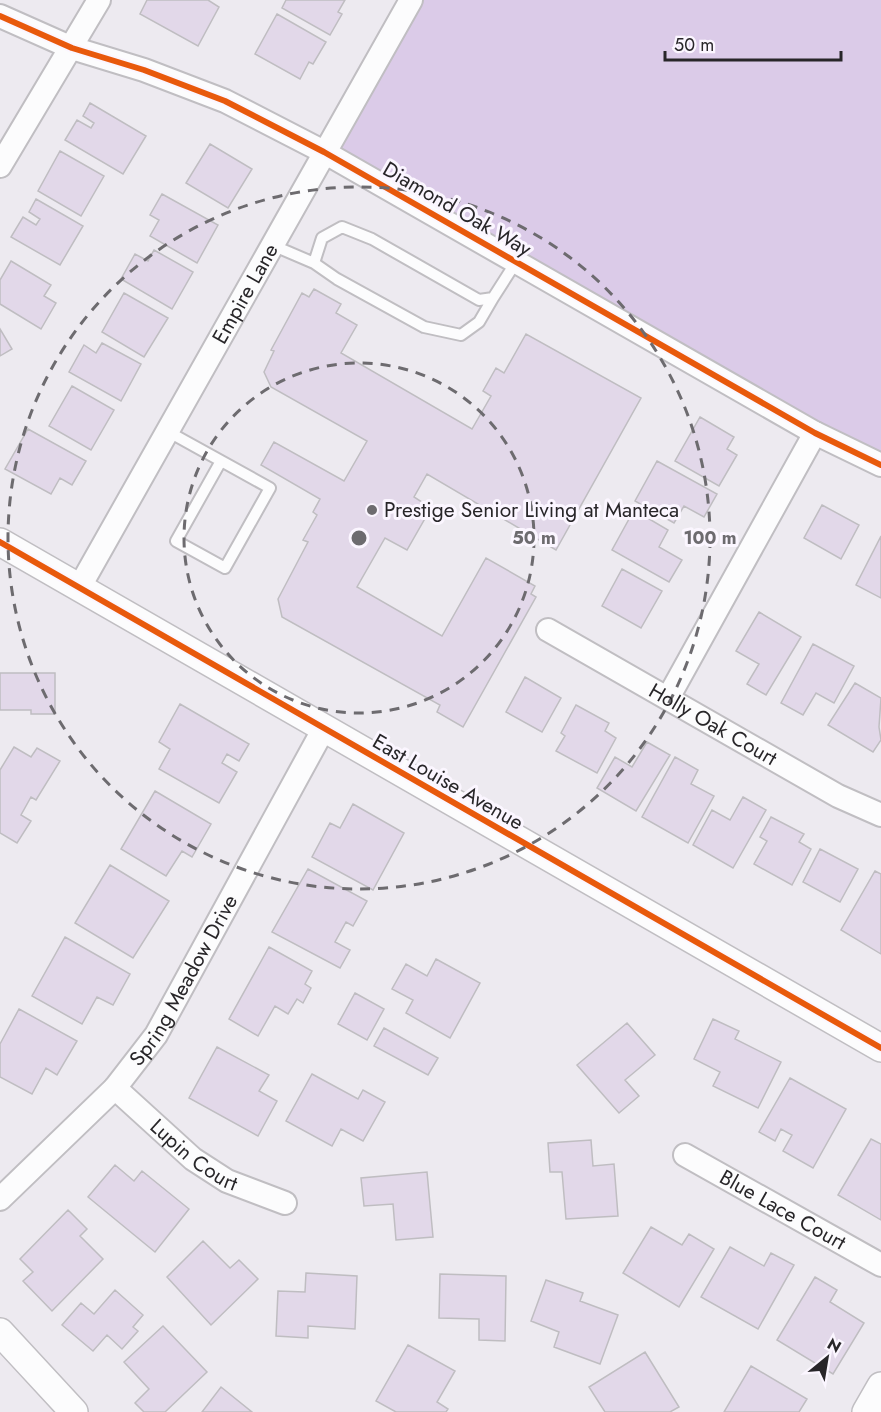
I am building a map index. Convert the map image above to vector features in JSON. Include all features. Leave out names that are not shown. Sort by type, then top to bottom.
[{"type":"street","points":[[0,166],[99,0]]},
{"type":"street","name":"Empire Lane","points":[[79,588],[411,0]]},
{"type":"street","name":"Diamond Oak Way","points":[[0,16],[72,48],[144,70],[225,101],[324,152],[815,433],[881,465]]},
{"type":"street","points":[[668,699],[815,433]]},
{"type":"street","name":"East Louise Avenue","points":[[0,542],[323,730],[881,1048]]},
{"type":"street","name":"Holly Oak Court","points":[[548,630],[838,796],[881,815]]},
{"type":"street","name":"Spring Meadow Drive","points":[[0,1200],[115,1088],[156,1035],[323,730]]},
{"type":"street","name":"Lupin Court","points":[[115,1088],[193,1159],[227,1181],[285,1203]]},
{"type":"street","name":"Blue Lace Court","points":[[685,1155],[881,1265]]},
{"type":"street","points":[[0,1332],[74,1412]]},
{"type":"street","points":[[866,1412],[881,1386]]},
{"type":"lane","points":[[314,263],[322,238],[342,227],[372,239],[479,300],[493,298]]},
{"type":"lane","points":[[272,244],[314,263],[337,279],[424,327],[461,335],[479,322],[516,262]]},
{"type":"lane","points":[[167,431],[270,488],[225,568],[176,541],[221,461]]},
{"type":"shaded area","points":[[411,0],[881,0],[881,465],[324,152]]},
{"type":"building","points":[[147,0],[208,0],[219,7],[198,46],[140,14]]},
{"type":"building","points":[[286,0],[345,0],[338,12],[342,14],[330,35],[282,8]]},
{"type":"building","points":[[277,14],[326,42],[313,64],[309,62],[300,79],[255,54]]},
{"type":"building","points":[[90,103],[146,136],[123,174],[65,140],[77,120],[91,128],[94,123],[83,116]]},
{"type":"building","points":[[210,144],[252,169],[228,208],[186,183]]},
{"type":"building","points":[[60,151],[104,176],[81,216],[38,191]]},
{"type":"building","points":[[162,194],[218,225],[197,263],[150,236],[159,220],[150,215]]},
{"type":"building","points":[[36,199],[83,226],[60,265],[11,237],[23,217],[36,225],[40,219],[29,212]]},
{"type":"building","points":[[154,250],[193,272],[172,309],[121,279],[135,254],[148,261]]},
{"type":"building","points":[[11,261],[51,285],[44,296],[56,303],[41,329],[0,304],[0,280]]},
{"type":"building","name":"Prestige Senior Living at Manteca","points":[[314,289],[341,304],[336,313],[357,325],[341,353],[472,429],[491,396],[483,391],[496,368],[504,373],[526,334],[641,398],[556,550],[427,474],[414,497],[431,508],[407,550],[385,538],[357,587],[442,636],[486,558],[535,586],[531,594],[536,597],[463,727],[437,712],[440,705],[282,617],[278,599],[308,542],[303,540],[317,515],[313,512],[320,499],[261,465],[274,442],[344,481],[367,441],[271,387],[264,372],[274,351],[271,350],[302,293],[309,297]]},
{"type":"building","points":[[124,293],[168,318],[144,357],[102,332]]},
{"type":"building","points":[[0,329],[12,349],[0,356]]},
{"type":"building","points":[[102,343],[141,364],[121,401],[69,372],[84,345],[96,353]]},
{"type":"building","points":[[72,386],[114,410],[91,450],[49,426]]},
{"type":"building","points":[[700,417],[734,437],[727,449],[737,455],[719,486],[675,461]]},
{"type":"building","points":[[28,429],[86,461],[72,485],[60,478],[51,494],[5,469]]},
{"type":"building","points":[[657,461],[717,494],[704,517],[684,506],[674,523],[635,501]]},
{"type":"building","points":[[822,505],[859,525],[841,559],[804,538]]},
{"type":"building","points":[[634,510],[668,530],[659,547],[682,560],[669,582],[612,550]]},
{"type":"building","points":[[881,536],[881,598],[856,585]]},
{"type":"building","points":[[622,569],[662,591],[641,628],[602,606]]},
{"type":"building","points":[[759,612],[801,637],[766,695],[747,684],[759,664],[736,651]]},
{"type":"building","points":[[813,644],[854,666],[834,703],[816,693],[803,715],[781,703]]},
{"type":"building","points":[[0,673],[55,673],[55,714],[31,714],[31,710],[0,710]]},
{"type":"building","points":[[525,677],[561,698],[542,732],[506,712]]},
{"type":"building","points":[[855,683],[881,698],[879,727],[881,740],[873,752],[828,725]]},
{"type":"building","points":[[180,704],[249,744],[239,761],[227,754],[222,763],[237,772],[219,803],[159,769],[170,749],[159,742]]},
{"type":"building","points":[[576,705],[609,723],[605,731],[616,738],[597,773],[556,751],[565,736],[561,733]]},
{"type":"building","points":[[647,742],[670,755],[636,811],[597,788],[615,757],[632,767]]},
{"type":"building","points":[[14,747],[31,757],[37,748],[60,761],[36,800],[31,797],[21,815],[31,821],[17,843],[0,833],[0,770]]},
{"type":"building","points":[[675,757],[698,770],[691,784],[714,796],[688,843],[642,817]]},
{"type":"building","points":[[155,791],[211,824],[192,857],[182,851],[166,876],[121,849]]},
{"type":"building","points":[[743,797],[766,810],[733,868],[693,845],[712,810],[730,820]]},
{"type":"building","points":[[353,804],[404,833],[373,890],[312,857],[330,823],[340,828]]},
{"type":"building","points":[[771,817],[804,834],[799,842],[811,849],[792,885],[754,864],[767,841],[760,837]]},
{"type":"building","points":[[820,849],[858,869],[840,902],[803,882]]},
{"type":"building","points":[[110,865],[169,901],[133,958],[75,923]]},
{"type":"building","points":[[308,869],[367,901],[353,926],[346,922],[335,942],[350,950],[340,968],[272,932]]},
{"type":"building","points":[[875,871],[881,874],[881,954],[841,930]]},
{"type":"building","points":[[65,937],[130,974],[113,1005],[97,997],[82,1024],[32,996]]},
{"type":"building","points":[[269,947],[312,971],[305,984],[311,988],[303,1003],[297,999],[288,1014],[275,1006],[258,1036],[229,1019]]},
{"type":"building","points":[[436,959],[480,983],[450,1038],[406,1013],[413,1000],[392,989],[406,964],[427,976]]},
{"type":"building","points":[[355,993],[384,1009],[367,1040],[338,1024]]},
{"type":"building","points":[[19,1009],[77,1041],[57,1075],[46,1068],[32,1094],[0,1077],[0,1044]]},
{"type":"building","points":[[713,1019],[739,1031],[735,1039],[781,1062],[758,1108],[713,1086],[720,1072],[694,1059]]},
{"type":"building","points":[[627,1023],[655,1055],[625,1080],[639,1096],[619,1113],[577,1065]]},
{"type":"building","points":[[384,1028],[438,1058],[428,1075],[374,1046]]},
{"type":"building","points":[[217,1047],[269,1075],[259,1091],[277,1101],[258,1136],[189,1098]]},
{"type":"building","points":[[312,1074],[358,1099],[363,1090],[385,1102],[363,1141],[341,1129],[332,1146],[286,1121]]},
{"type":"building","points":[[790,1078],[846,1109],[813,1168],[783,1151],[792,1135],[781,1129],[775,1141],[759,1132]]},
{"type":"building","points":[[871,1139],[881,1144],[881,1220],[838,1195]]},
{"type":"building","points":[[591,1140],[593,1166],[614,1164],[618,1216],[566,1219],[562,1172],[550,1172],[548,1143]]},
{"type":"building","points":[[115,1165],[134,1181],[142,1171],[189,1209],[155,1252],[88,1197]]},
{"type":"building","points":[[427,1172],[433,1237],[396,1240],[393,1204],[364,1206],[361,1178]]},
{"type":"building","points":[[68,1210],[87,1229],[80,1236],[103,1259],[52,1311],[23,1281],[33,1272],[20,1259]]},
{"type":"building","points":[[651,1227],[682,1245],[689,1234],[714,1249],[679,1307],[623,1273]]},
{"type":"building","points":[[203,1241],[230,1268],[239,1260],[258,1279],[211,1325],[167,1277]]},
{"type":"building","points":[[730,1247],[764,1266],[771,1253],[794,1265],[758,1329],[701,1297]]},
{"type":"building","points":[[306,1273],[357,1276],[355,1329],[308,1326],[308,1338],[276,1336],[278,1291],[305,1292]]},
{"type":"building","points":[[440,1274],[506,1276],[505,1341],[479,1340],[479,1319],[439,1318]]},
{"type":"building","points":[[815,1277],[837,1290],[830,1302],[864,1323],[833,1374],[777,1340]]},
{"type":"building","points":[[546,1280],[583,1293],[580,1301],[618,1315],[600,1364],[554,1347],[559,1332],[531,1321]]},
{"type":"building","points":[[115,1290],[143,1315],[133,1327],[138,1331],[122,1349],[107,1335],[93,1351],[62,1325],[81,1303],[94,1314]]},
{"type":"building","points":[[163,1326],[207,1372],[165,1412],[144,1412],[135,1403],[149,1389],[124,1362]]},
{"type":"building","points":[[408,1345],[455,1371],[437,1402],[448,1409],[446,1412],[396,1412],[376,1401]]},
{"type":"building","points":[[645,1352],[679,1407],[670,1412],[605,1412],[589,1387]]},
{"type":"building","points":[[751,1366],[807,1399],[799,1412],[724,1412]]},
{"type":"building","points":[[221,1387],[252,1412],[202,1412]]},
{"type":"cycle path","points":[[0,16],[72,48],[144,70],[225,101],[324,152],[815,433],[881,465]]},
{"type":"cycle path","points":[[0,542],[881,1048]]},
{"type":"place","name":"Prestige Senior Living at Manteca","points":[[372,510]]}]
